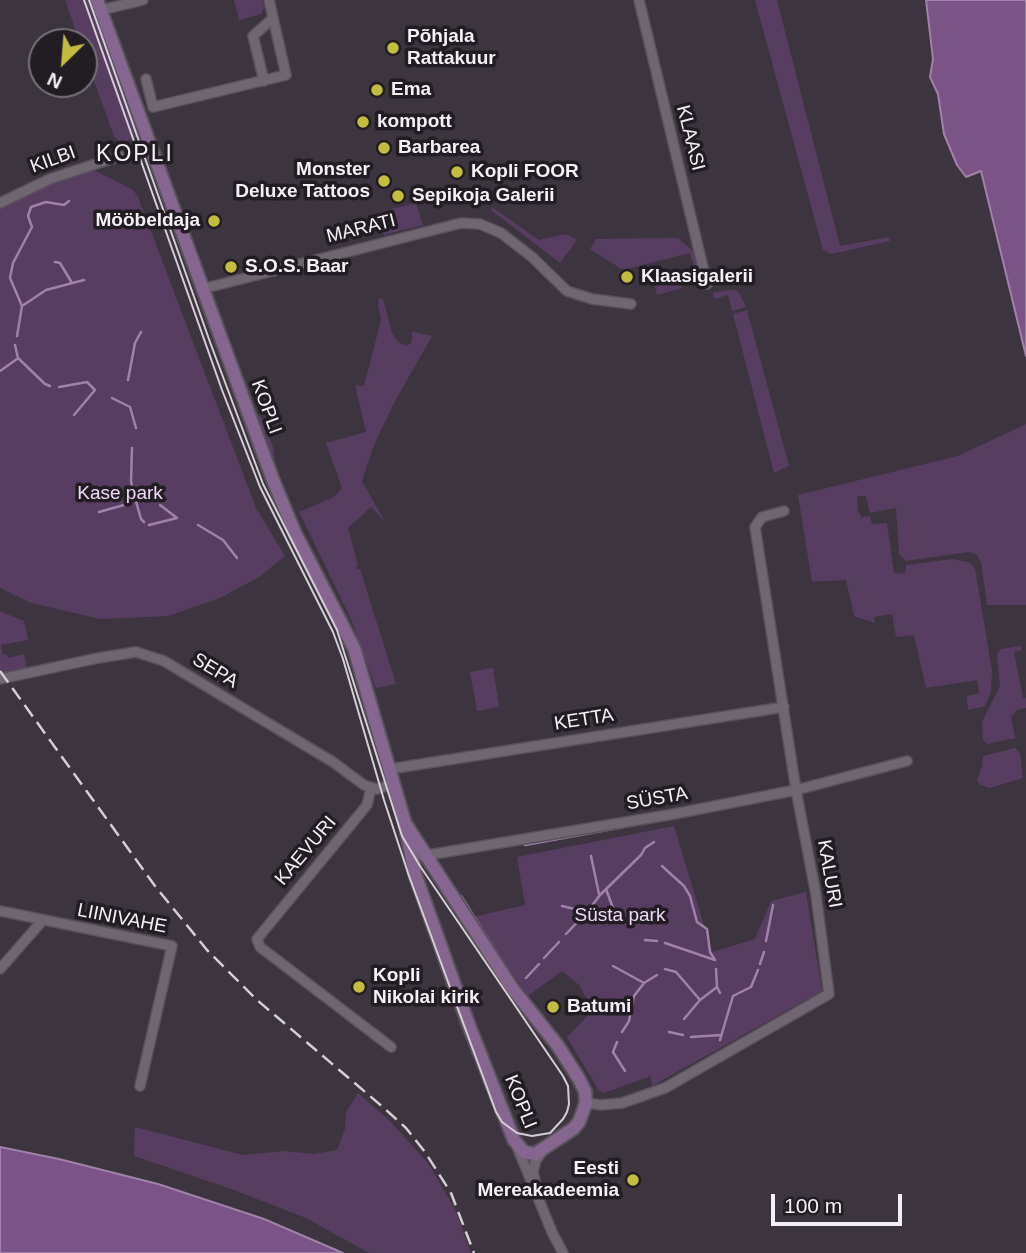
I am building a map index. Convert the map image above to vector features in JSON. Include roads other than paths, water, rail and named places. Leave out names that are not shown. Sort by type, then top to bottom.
[{"type":"street","points":[[99,5],[144,0]]},
{"type":"street","points":[[146,79],[153,107],[286,75],[269,0]]},
{"type":"street","name":"KLAASI","points":[[639,0],[707,284]]},
{"type":"street","name":"KOPLI","points":[[99,5],[273,480],[295,533],[354,648],[405,823],[411,858],[437,940],[518,1147],[529,1154],[535,1154],[573,1129],[579,1122],[586,1103],[584,1091],[558,1046],[512,988],[405,823]]},
{"type":"street","points":[[264,81],[253,36],[273,18]]},
{"type":"street","name":"KILBI","points":[[0,203],[50,179],[120,156]]},
{"type":"street","name":"MARATI","points":[[202,289],[461,223],[480,224],[501,233],[532,257],[567,291],[592,299],[631,304]]},
{"type":"street","name":"KALURI","points":[[586,1103],[622,1103],[664,1088],[828,994],[816,895],[796,790],[755,527],[762,517],[783,511]]},
{"type":"street","name":"SEPA","points":[[0,679],[136,652],[164,661],[371,788]]},
{"type":"street","name":"KETTA","points":[[390,769],[784,707]]},
{"type":"street","name":"SÜSTA","points":[[411,858],[416,854],[426,856],[674,814],[796,790],[907,761]]},
{"type":"street","points":[[371,788],[394,784]]},
{"type":"street","name":"KAEVURI","points":[[371,788],[367,805],[260,932],[257,939],[260,947],[391,1047]]},
{"type":"street","name":"LIINIVAHE","points":[[0,911],[172,946],[140,1086]]},
{"type":"street","points":[[0,970],[42,920]]},
{"type":"street","points":[[518,1147],[563,1253]]},
{"type":"street","points":[[539,1200],[533,1171],[543,1150]]},
{"type":"waterway","points":[[17,336],[22,306],[10,278],[13,263],[32,227],[28,216],[31,207],[46,202],[64,205],[69,201]]},
{"type":"waterway","points":[[55,262],[60,263],[72,283]]},
{"type":"waterway","points":[[22,306],[46,290],[84,280]]},
{"type":"waterway","points":[[128,380],[135,343],[141,332]]},
{"type":"waterway","points":[[15,345],[18,358],[50,386]]},
{"type":"waterway","points":[[0,371],[17,359]]},
{"type":"waterway","points":[[59,387],[87,382],[95,390],[74,415]]},
{"type":"waterway","points":[[112,398],[130,407],[136,428]]},
{"type":"waterway","points":[[132,448],[131,481],[134,496],[151,501]]},
{"type":"waterway","points":[[99,512],[124,505],[134,496]]},
{"type":"waterway","points":[[135,498],[144,522]]},
{"type":"waterway","points":[[149,525],[177,518],[160,505]]},
{"type":"waterway","points":[[198,525],[223,540],[237,558]]},
{"type":"waterway","points":[[525,845],[646,823]]},
{"type":"waterway","points":[[591,907],[645,848],[654,842]]},
{"type":"waterway","points":[[591,856],[599,894]]},
{"type":"waterway","points":[[662,866],[684,886],[690,896],[697,922],[707,929],[710,952],[715,960]]},
{"type":"waterway","points":[[606,889],[613,908],[620,916]]},
{"type":"waterway","points":[[461,896],[521,991]]},
{"type":"waterway","points":[[766,941],[773,905]]},
{"type":"waterway","points":[[562,906],[587,912],[566,934]]},
{"type":"waterway","points":[[645,940],[657,941]]},
{"type":"waterway","points":[[544,958],[559,942]]},
{"type":"waterway","points":[[665,943],[715,960]]},
{"type":"waterway","points":[[760,964],[764,952]]},
{"type":"waterway","points":[[526,978],[539,964]]},
{"type":"waterway","points":[[613,966],[644,983]]},
{"type":"waterway","points":[[665,969],[676,972],[700,1000]]},
{"type":"waterway","points":[[716,969],[720,993]]},
{"type":"waterway","points":[[720,1040],[733,996],[751,987],[758,970]]},
{"type":"waterway","points":[[622,1032],[629,1021],[634,996],[644,983],[657,975]]},
{"type":"waterway","points":[[684,1019],[700,1000],[717,987]]},
{"type":"waterway","points":[[669,1032],[683,1035]]},
{"type":"waterway","points":[[691,1037],[721,1035]]},
{"type":"waterway","points":[[617,1042],[613,1052],[625,1071]]},
{"type":"tram line","points":[[84,0],[222,390],[260,487],[333,632],[409,876],[496,1112],[502,1122],[517,1133],[532,1136],[550,1133],[567,1112],[568,1086],[402,836],[337,630],[263,484],[89,0]]},
{"type":"railway","points":[[0,671],[155,886],[207,950],[257,1000],[406,1128],[451,1193],[474,1253]]},
{"type":"place","name":"Põhjala Rattakuur","points":[[393,48]]},
{"type":"place","name":"Ema","points":[[377,90]]},
{"type":"place","name":"kompott","points":[[363,122]]},
{"type":"place","name":"Barbarea","points":[[384,148]]},
{"type":"place","name":"Kopli FOOR","points":[[457,172]]},
{"type":"place","name":"Monster Deluxe Tattoos","points":[[384,181]]},
{"type":"place","name":"Sepikoja Galerii","points":[[398,196]]},
{"type":"place","name":"Mööbeldaja","points":[[214,221]]},
{"type":"place","name":"S.O.S. Baar","points":[[231,267]]},
{"type":"place","name":"Klaasigalerii","points":[[627,277]]},
{"type":"place","name":"Kopli Nikolai kirik","points":[[359,987]]},
{"type":"place","name":"Batumi","points":[[553,1007]]},
{"type":"place","name":"Eesti Mereakadeemia","points":[[633,1180]]},
{"type":"district","name":"KOPLI","points":[[135,155]]},
{"type":"park label","name":"Kase park","points":[[120,494]]},
{"type":"park label","name":"Süsta park","points":[[620,916]]}]
